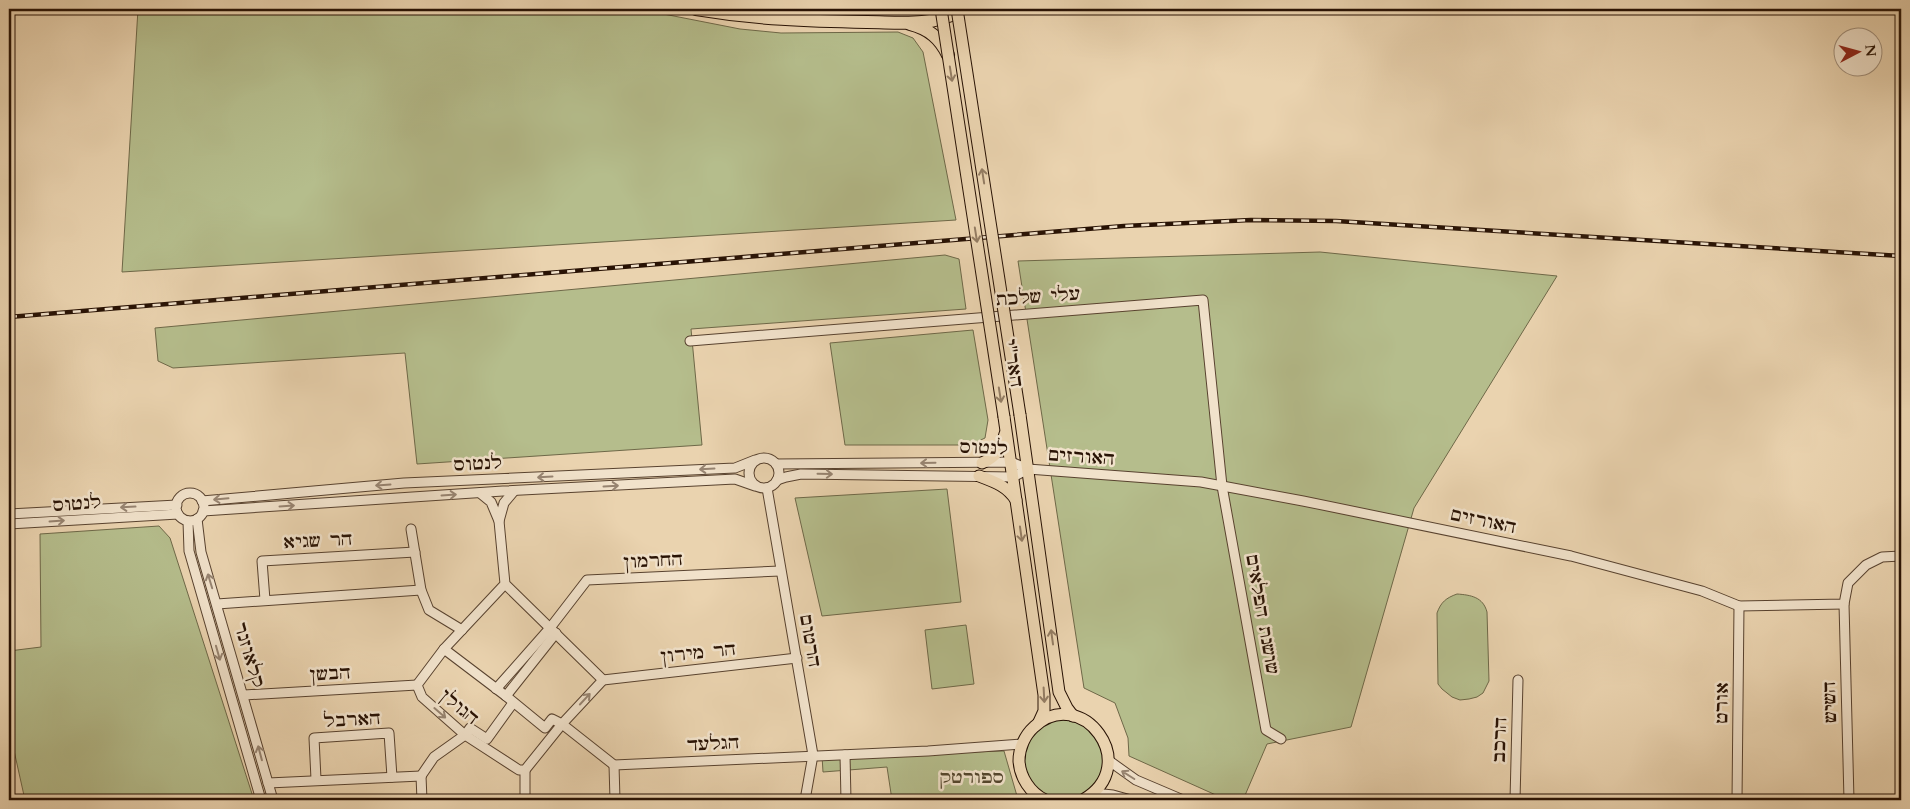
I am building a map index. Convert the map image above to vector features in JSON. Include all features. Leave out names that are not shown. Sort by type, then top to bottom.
[{"type":"highway","points":[[696,9],[781,20],[870,22],[919,22],[957,10]]},
{"type":"highway","points":[[898,22],[914,25],[932,33],[941,42],[948,55]]},
{"type":"main road","name":"האר\"י","points":[[957,10],[1020,415],[1059,692],[1073,716]]},
{"type":"main road","name":"האר\"י","points":[[942,14],[1011,462],[1044,694],[1044,711],[1039,722]]},
{"type":"main road","points":[[982,462],[989,459],[999,450],[1006,430]]},
{"type":"main road","points":[[979,476],[1000,484],[1016,500]]},
{"type":"main road","points":[[1027,800],[1026,784],[1020,765],[1022,744],[1029,732],[1039,722],[1059,715],[1073,716],[1086,721],[1097,730],[1104,741],[1108,760],[1105,776],[1094,793],[1083,800]]},
{"type":"main road","points":[[1026,784],[1036,795],[1045,800]]},
{"type":"street","name":"עלי שלכת","points":[[690,341],[1203,300],[1222,486]]},
{"type":"street","points":[[768,458],[776,464],[779,472],[777,480],[767,488],[755,486],[751,482],[748,473],[755,460],[768,458]]},
{"type":"street","name":"לנטוס","points":[[202,501],[404,483],[735,468],[755,460]]},
{"type":"street","name":"לנטוס","points":[[776,464],[1011,462],[1028,469]]},
{"type":"street","name":"האורזים","points":[[1028,469],[1201,482],[1304,501],[1571,556],[1702,591],[1739,606],[1844,604]]},
{"type":"street","name":"לנטוס","points":[[777,480],[802,474],[1013,477],[1028,469]]},
{"type":"street","name":"לנטוס","points":[[203,512],[514,490],[736,479],[755,486]]},
{"type":"street","name":"שושנת הפלאים","points":[[1222,486],[1266,730],[1281,739]]},
{"type":"street","name":"הרטום","points":[[767,488],[813,755],[806,800]]},
{"type":"street","points":[[499,521],[504,503],[514,490]]},
{"type":"street","points":[[480,493],[491,502],[499,521],[505,584],[603,680],[562,724],[525,770],[525,800]]},
{"type":"street","points":[[189,494],[197,495],[202,501],[203,512],[192,520],[184,520],[177,509],[182,496],[189,494]]},
{"type":"street","name":"לנטוס","points":[[9,514],[177,509]]},
{"type":"street","name":"לנטוס","points":[[9,524],[177,509]]},
{"type":"street","name":"קלאוזנר","points":[[192,520],[274,800]]},
{"type":"street","name":"קלאוזנר","points":[[192,520],[189,551],[261,800]]},
{"type":"street","points":[[411,529],[420,590],[429,610],[462,630]]},
{"type":"street","name":"הר שגיא","points":[[265,600],[262,561],[415,552]]},
{"type":"street","points":[[1844,604],[1848,583],[1866,565],[1882,558],[1901,556]]},
{"type":"street","name":"החרמון","points":[[553,630],[587,580],[780,571]]},
{"type":"street","name":"הגולן","points":[[505,584],[444,649],[417,685],[422,697],[465,735],[519,770],[525,770]]},
{"type":"street","points":[[217,604],[420,590]]},
{"type":"street","name":"השיש","points":[[1844,604],[1849,800]]},
{"type":"street","name":"אורט","points":[[1737,800],[1739,606]]},
{"type":"street","points":[[496,689],[553,630]]},
{"type":"street","points":[[422,800],[421,776],[434,757],[465,735],[470,728],[487,739],[509,699],[553,630]]},
{"type":"street","points":[[444,649],[545,728],[552,719],[562,724],[614,765],[615,800]]},
{"type":"street","name":"הר מירון","points":[[603,680],[797,658]]},
{"type":"street","name":"הרכב","points":[[1514,800],[1518,680]]},
{"type":"street","name":"הבשן","points":[[244,695],[417,685]]},
{"type":"street","name":"הארבל","points":[[316,779],[314,738],[389,733],[392,777]]},
{"type":"street","name":"הגלעד","points":[[614,765],[928,751],[1022,744]]},
{"type":"street","points":[[845,754],[846,800]]},
{"type":"street","points":[[1108,760],[1136,780],[1183,800]]},
{"type":"street","points":[[268,783],[316,779],[421,776]]},
{"type":"street","points":[[1094,793],[1113,795],[1131,800]]},
{"type":"green space","points":[[138,9],[638,9],[740,29],[781,33],[898,32],[913,38],[923,52],[956,220],[122,272]]},
{"type":"green space","points":[[1320,252],[1557,276],[1414,508],[1351,727],[1267,744],[1243,800],[1227,800],[1129,756],[1128,738],[1115,703],[1084,688],[1018,261]]},
{"type":"green space","points":[[945,255],[959,259],[966,309],[691,329],[702,445],[417,464],[405,353],[173,368],[158,361],[155,328]]},
{"type":"green space","points":[[973,330],[988,420],[985,438],[970,445],[845,445],[830,343]]},
{"type":"green space","points":[[947,489],[961,602],[822,616],[795,498]]},
{"type":"green space","points":[[159,526],[170,538],[254,800],[25,800],[9,728],[9,651],[41,647],[40,534]]},
{"type":"green space","points":[[1457,594],[1476,598],[1483,603],[1487,612],[1489,681],[1483,693],[1477,697],[1460,700],[1452,697],[1438,684],[1437,613],[1444,601]]},
{"type":"green space","points":[[966,625],[974,684],[932,689],[925,630]]},
{"type":"green space","points":[[1063,720],[1078,723],[1091,732],[1100,745],[1103,760],[1100,775],[1091,788],[1078,797],[1063,800],[1048,797],[1035,788],[1026,775],[1023,760],[1026,745],[1035,732],[1048,723]]},
{"type":"green space","name":"ספורטק","points":[[1004,751],[1017,796],[1016,800],[892,800],[887,767],[823,772],[822,756]]},
{"type":"railway","points":[[9,317],[1124,226],[1251,220],[1336,221],[1901,256]]}]
